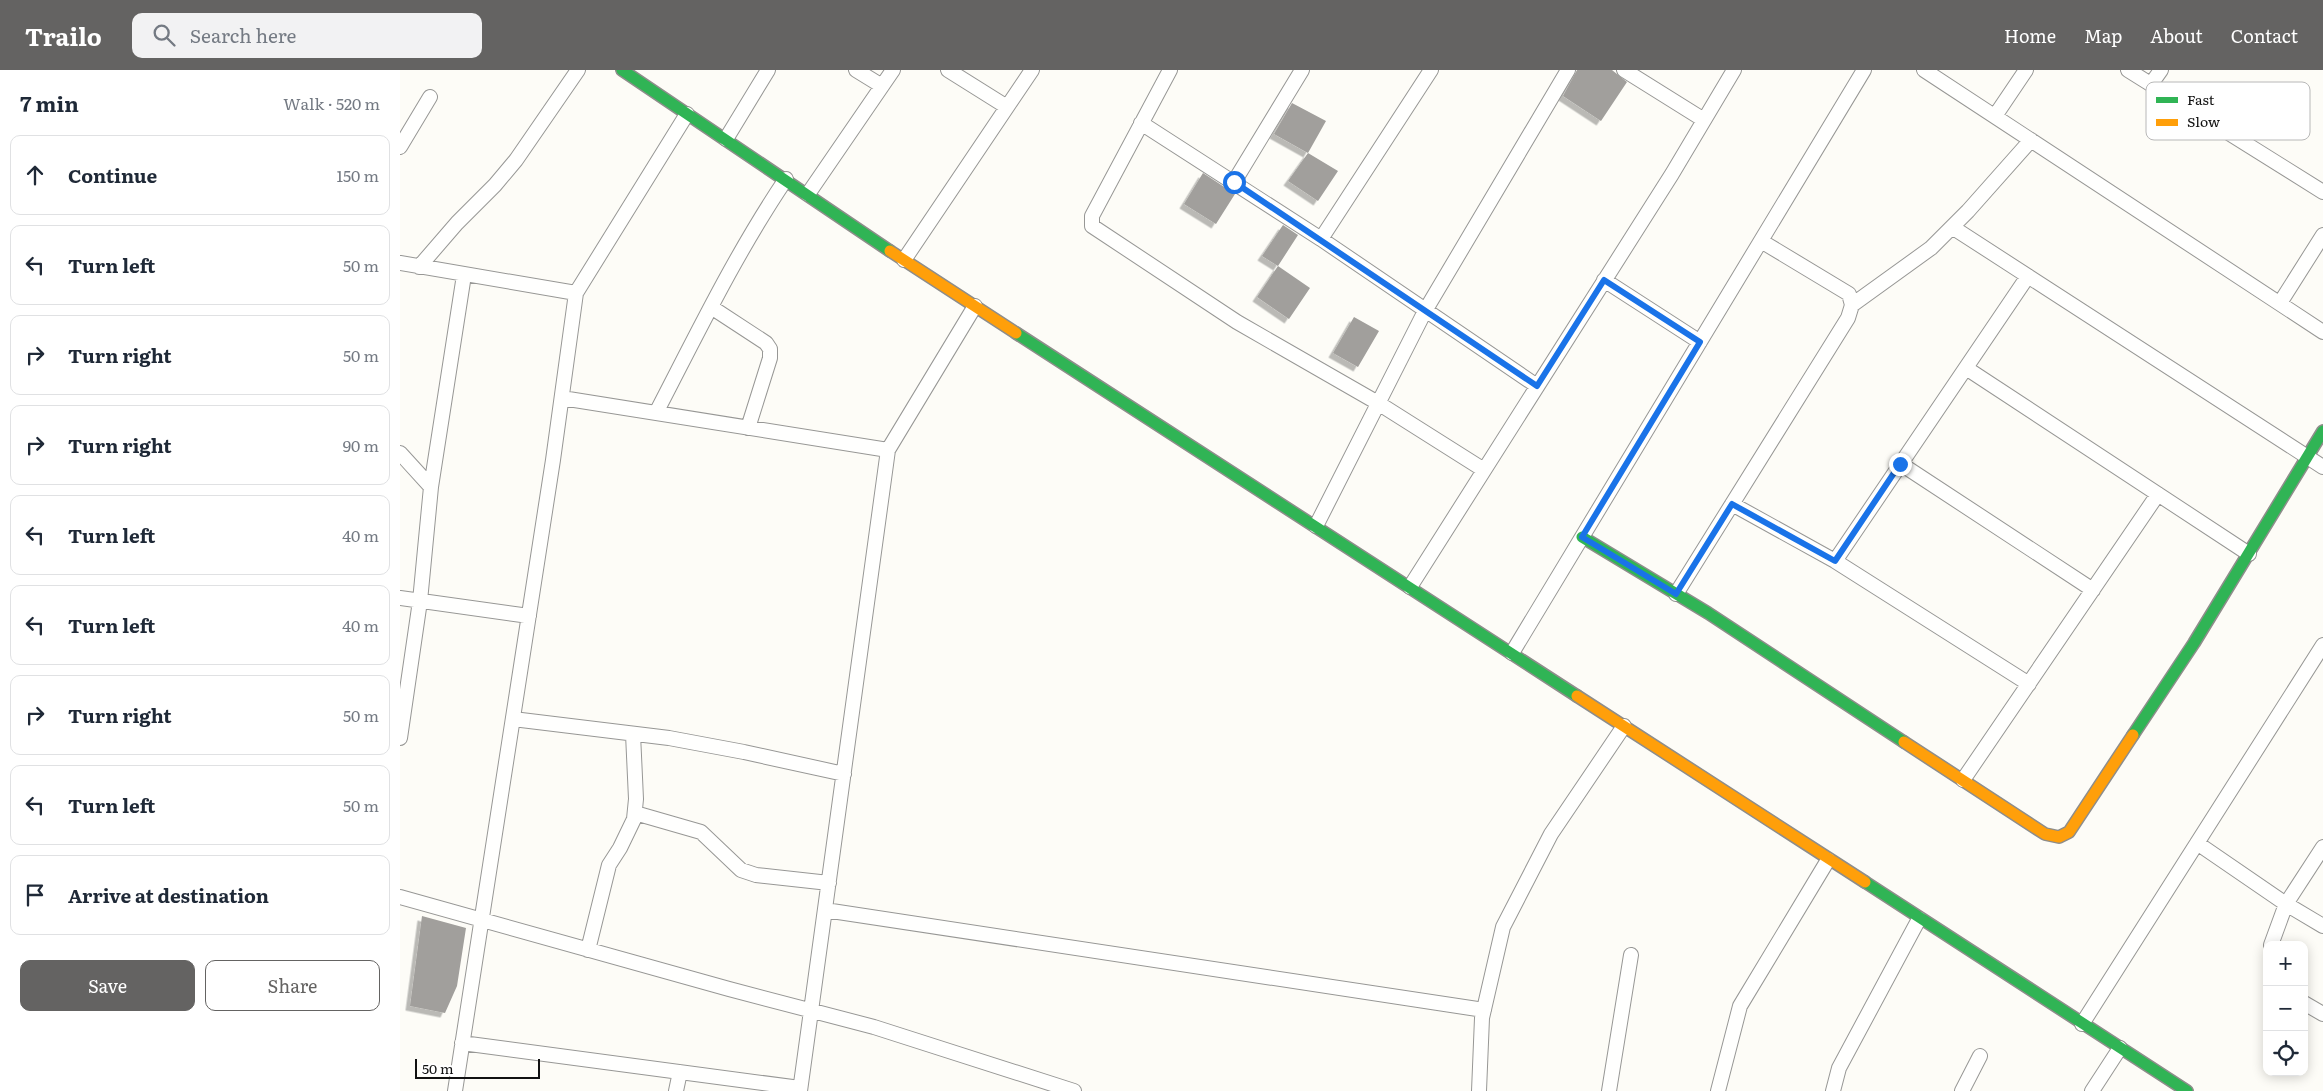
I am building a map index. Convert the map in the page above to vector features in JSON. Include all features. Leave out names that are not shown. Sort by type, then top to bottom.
[{"type":"street","points":[[419,267],[457,223],[511,166],[578,70]]},
{"type":"street","points":[[622,70],[904,260],[2187,1091]]},
{"type":"street","points":[[726,139],[768,70]]},
{"type":"street","points":[[856,70],[882,86]]},
{"type":"street","points":[[808,194],[893,70]]},
{"type":"street","points":[[948,70],[1007,107]]},
{"type":"street","points":[[904,260],[1032,70]]},
{"type":"street","points":[[1170,70],[1092,216],[1092,226],[1237,322],[1378,403],[1484,470]]},
{"type":"street","points":[[1234,182],[1302,70]]},
{"type":"street","points":[[1321,239],[1431,70]]},
{"type":"street","points":[[1316,526],[1425,311],[1568,70]]},
{"type":"street","points":[[1624,70],[1704,120]]},
{"type":"street","points":[[1410,587],[1734,70]]},
{"type":"street","points":[[1512,653],[1864,70]]},
{"type":"street","points":[[1924,70],[2323,332]]},
{"type":"street","points":[[1994,116],[2026,70]]},
{"type":"street","points":[[2128,70],[2148,82]]},
{"type":"street","points":[[2152,82],[2161,70]]},
{"type":"street","points":[[400,147],[430,97]]},
{"type":"street","points":[[455,1091],[480,920],[529,616],[576,293],[688,114]]},
{"type":"street","points":[[1140,123],[1321,239],[1537,386]]},
{"type":"street","points":[[1852,305],[1931,248],[2031,140]]},
{"type":"street","points":[[2240,140],[2323,192]]},
{"type":"street","points":[[656,413],[760,218],[786,179]]},
{"type":"street","points":[[1952,226],[2323,467]]},
{"type":"street","points":[[2280,303],[2323,235]]},
{"type":"street","points":[[1676,594],[1848,318],[1852,305],[1849,294],[1761,241]]},
{"type":"street","points":[[400,263],[576,293]]},
{"type":"street","points":[[400,738],[420,601],[431,487],[464,275]]},
{"type":"street","points":[[1835,561],[2028,276]]},
{"type":"street","points":[[1604,280],[1700,342]]},
{"type":"street","points":[[462,1043],[800,1089],[888,450],[975,306]]},
{"type":"street","points":[[711,307],[766,343],[770,349],[770,358],[748,428]]},
{"type":"street","points":[[1966,368],[2249,554]]},
{"type":"street","points":[[562,398],[888,450]]},
{"type":"street","points":[[1582,537],[1676,594],[2046,834],[2059,837],[2069,832],[2194,643],[2323,432]]},
{"type":"street","points":[[400,453],[431,487]]},
{"type":"street","points":[[1900,464],[2093,590]]},
{"type":"street","points":[[1963,780],[2158,494]]},
{"type":"street","points":[[1732,504],[1835,561],[2029,684]]},
{"type":"street","points":[[400,598],[529,616]]},
{"type":"street","points":[[2082,1024],[2323,645]]},
{"type":"street","points":[[513,719],[669,738],[844,774]]},
{"type":"street","points":[[1479,1091],[1484,1010],[1503,927],[1551,834],[1624,726]]},
{"type":"street","points":[[588,950],[609,865],[620,848],[635,813],[633,734]]},
{"type":"street","points":[[635,813],[701,832],[741,870],[756,875],[829,884]]},
{"type":"street","points":[[2197,843],[2286,904],[2323,926]]},
{"type":"street","points":[[2272,941],[2286,904],[2323,847]]},
{"type":"street","points":[[1718,1091],[1740,1006],[1828,860]]},
{"type":"street","points":[[400,897],[928,1043],[1074,1091]]},
{"type":"street","points":[[825,910],[1484,1010]]},
{"type":"street","points":[[1832,1091],[1839,1068],[1919,919]]},
{"type":"street","points":[[1609,1091],[1631,955]]},
{"type":"street","points":[[2308,1005],[2323,1014]]},
{"type":"street","points":[[2092,1091],[2120,1048]]},
{"type":"street","points":[[1962,1091],[1980,1056]]},
{"type":"street","points":[[676,1091],[680,1072]]},
{"type":"building","points":[[1577,70],[1612,70],[1627,82],[1601,121],[1563,96]]},
{"type":"building","points":[[1292,103],[1326,121],[1308,153],[1274,134]]},
{"type":"building","points":[[1308,153],[1338,171],[1318,201],[1288,181]]},
{"type":"building","points":[[1203,173],[1235,194],[1216,224],[1184,204]]},
{"type":"building","points":[[1283,225],[1298,235],[1278,266],[1262,256]]},
{"type":"building","points":[[1278,266],[1310,288],[1289,319],[1257,297]]},
{"type":"building","points":[[1354,317],[1379,331],[1358,367],[1333,353]]},
{"type":"building","points":[[422,916],[466,928],[457,986],[445,1013],[410,1006]]},
{"type":"traffic: fast","points":[[622,70],[890,251]]},
{"type":"traffic: fast","points":[[1016,333],[1577,696]]},
{"type":"traffic: fast","points":[[2133,735],[2194,643],[2323,431]]},
{"type":"traffic: fast","points":[[1582,537],[1708,613],[1904,742]]},
{"type":"traffic: fast","points":[[1865,882],[2187,1091]]},
{"type":"traffic: slow","points":[[890,251],[1016,333]]},
{"type":"traffic: slow","points":[[1577,696],[1865,882]]},
{"type":"traffic: slow","points":[[1904,742],[2045,834],[2059,837],[2069,832],[2133,735]]},
{"type":"route","points":[[1234,182],[1537,386],[1604,280],[1700,342],[1582,537],[1676,594],[1732,504],[1835,561],[1900,464]]}]
